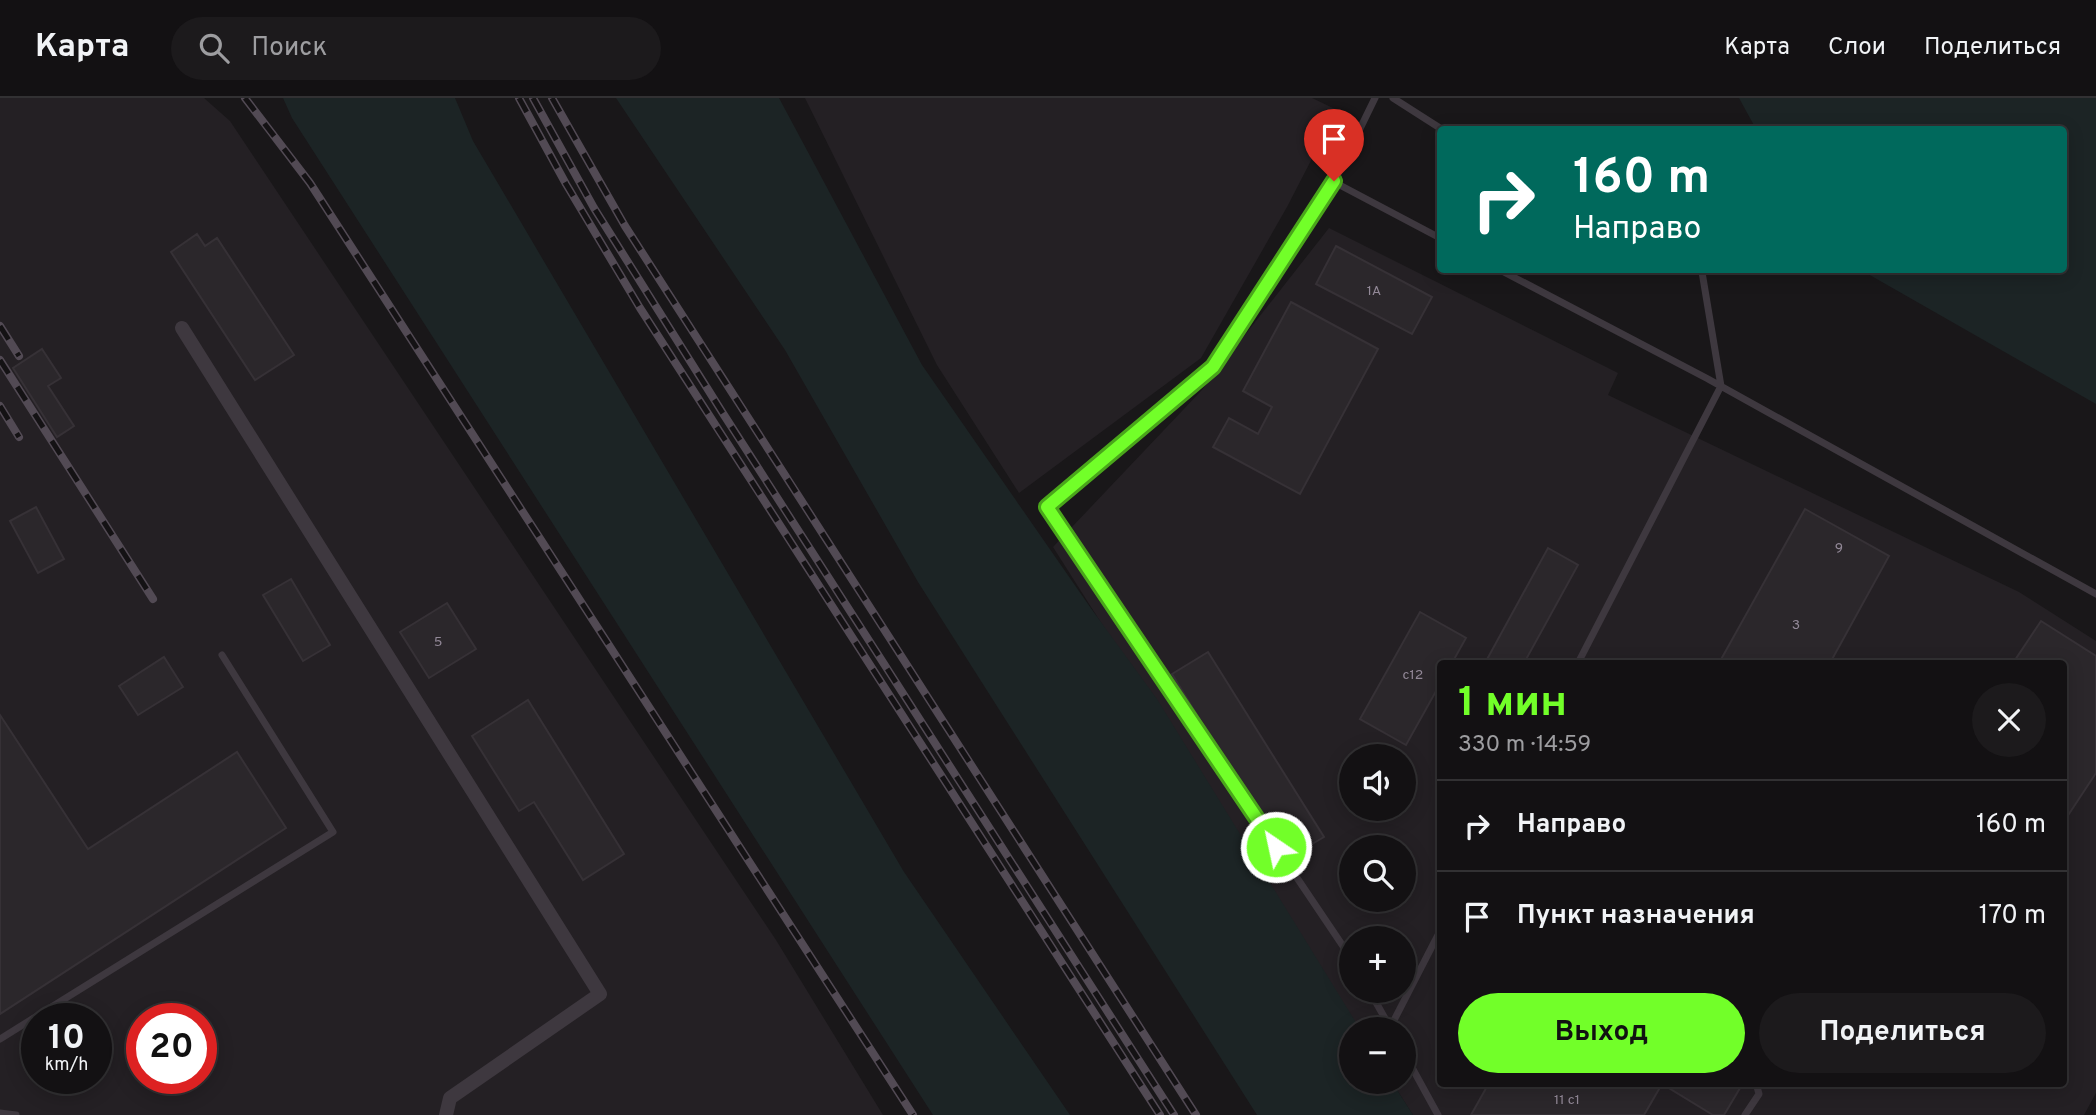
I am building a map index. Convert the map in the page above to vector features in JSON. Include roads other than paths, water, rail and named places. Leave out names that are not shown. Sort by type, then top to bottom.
[{"type":"street","points":[[182,328],[600,993],[450,1098],[446,1115]]},
{"type":"lane","points":[[1339,940],[1047,507],[1213,367],[1334,181],[1375,98]]},
{"type":"lane","points":[[1393,98],[1437,126]]},
{"type":"lane","points":[[1334,181],[1437,236]]},
{"type":"lane","points":[[1506,273],[1721,386]]},
{"type":"lane","points":[[1580,660],[1721,386],[1702,273]]},
{"type":"lane","points":[[1708,379],[2096,594]]},
{"type":"lane","points":[[0,1039],[333,832],[222,655]]},
{"type":"lane","points":[[1396,1017],[1437,937]]},
{"type":"lane","points":[[1416,1075],[1438,1115]]},
{"type":"lane","points":[[1745,1115],[1759,1094],[1757,1087]]},
{"type":"lane","points":[[0,1113],[16,1115]]},
{"type":"railway","points":[[245,98],[310,183],[913,1115]]},
{"type":"railway","points":[[519,98],[566,184],[640,308],[1160,1115]]},
{"type":"railway","points":[[533,98],[594,208],[724,415],[1174,1115]]},
{"type":"railway","points":[[552,98],[625,226],[1196,1115]]},
{"type":"railway","points":[[0,326],[19,356]]},
{"type":"railway","points":[[0,360],[153,599]]},
{"type":"railway","points":[[0,406],[19,437]]}]
